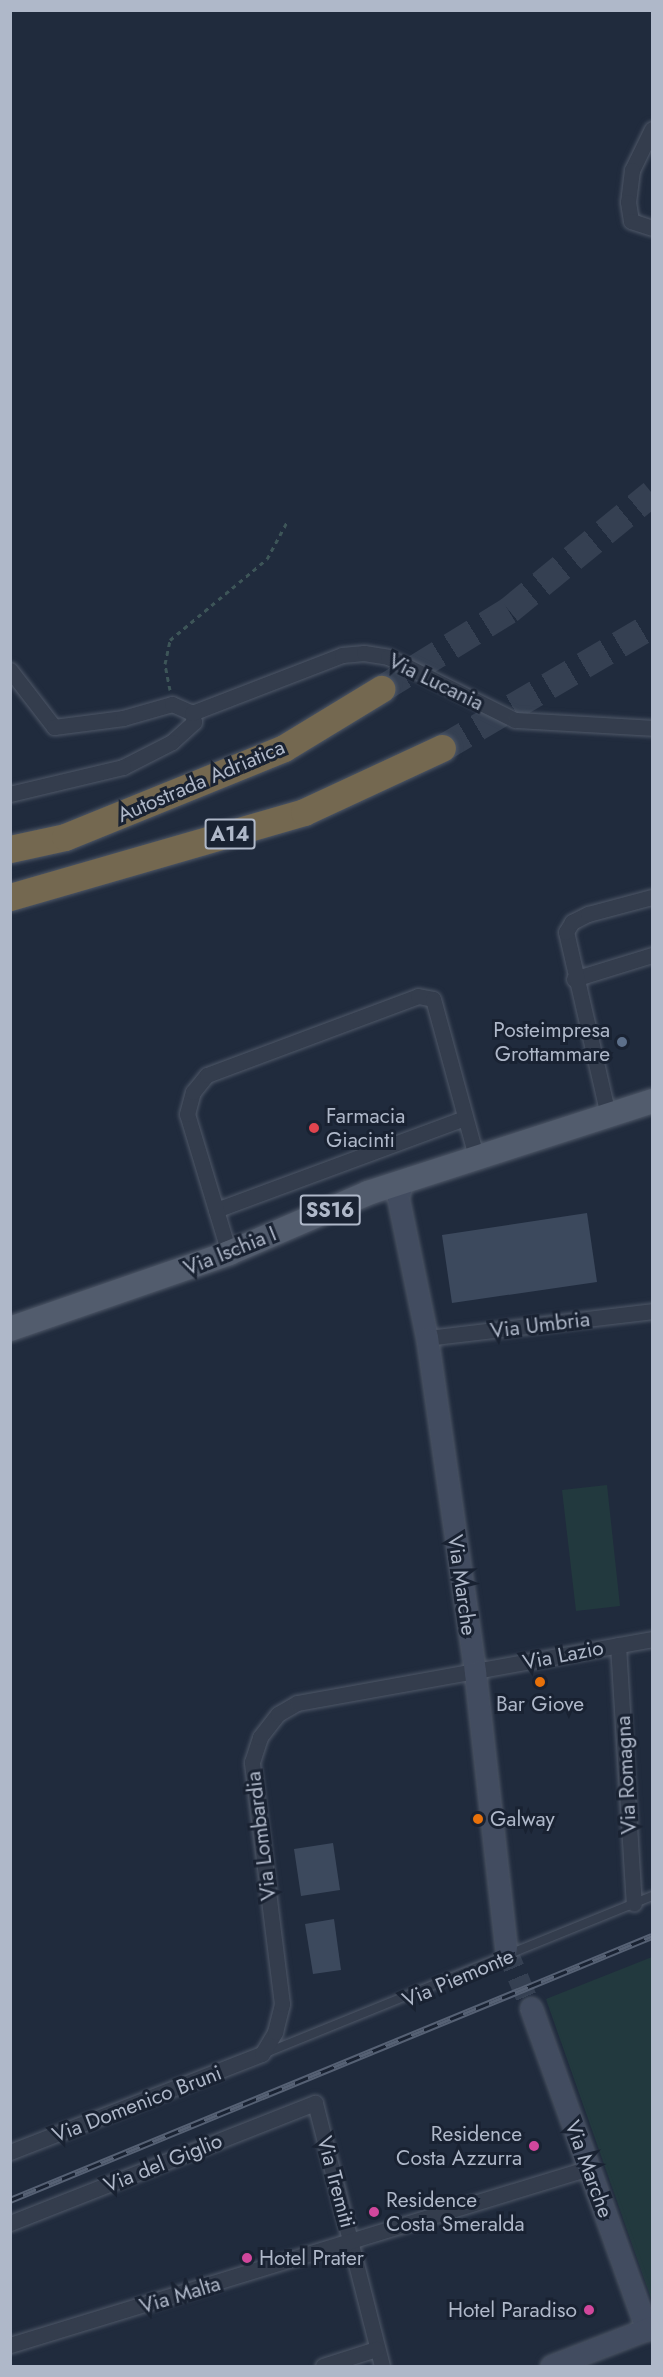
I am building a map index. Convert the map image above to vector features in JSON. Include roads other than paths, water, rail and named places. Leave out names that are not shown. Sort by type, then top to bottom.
[{"type":"highway","name":"Autostrada Adriatica","points":[[10,849],[64,837],[284,748],[381,689]]},
{"type":"highway","name":"A14","points":[[10,897],[304,812],[442,748]]},
{"type":"main road","name":"Via Ischia I","points":[[10,1329],[229,1253],[402,1182],[476,1156],[652,1101]]},
{"type":"street","points":[[652,129],[632,170],[628,202],[631,221],[652,228]]},
{"type":"street","name":"Via Lucania","points":[[192,712],[342,655],[364,653],[387,657],[515,720],[652,728]]},
{"type":"street","points":[[10,670],[54,727],[123,718],[172,704],[192,712],[189,731],[123,767],[10,794]]},
{"type":"street","points":[[608,1115],[574,979],[566,932],[572,922],[652,897]]},
{"type":"street","points":[[574,979],[652,955]]},
{"type":"street","points":[[229,1253],[187,1114],[194,1092],[207,1075],[418,996],[433,999],[476,1156]]},
{"type":"street","points":[[216,1210],[465,1118]]},
{"type":"street","name":"Via Marche","points":[[402,1182],[398,1198],[407,1224],[427,1338],[475,1672],[506,1948]]},
{"type":"street","name":"Via Umbria","points":[[427,1338],[652,1311]]},
{"type":"street","name":"Via Lazio","points":[[475,1672],[618,1644],[652,1640]]},
{"type":"street","name":"Via Romagna","points":[[618,1644],[633,1905]]},
{"type":"street","name":"Via Lombardia","points":[[262,2054],[275,2032],[282,2004],[254,1793],[252,1762],[260,1737],[279,1714],[297,1703],[475,1672]]},
{"type":"street","name":"Via Marche","points":[[531,2008],[650,2328]]},
{"type":"street","name":"Via Domenico Bruni","points":[[10,2152],[262,2054]]},
{"type":"street","name":"Via del Giglio","points":[[10,2223],[315,2103]]},
{"type":"street","name":"Via Tremiti","points":[[315,2103],[382,2367]]},
{"type":"street","name":"Via Malta","points":[[10,2345],[352,2244],[589,2168]]},
{"type":"street","points":[[551,2367],[650,2328]]},
{"type":"street","points":[[323,2367],[376,2349]]},
{"type":"lane","name":"Via Piemonte","points":[[262,2054],[652,1896]]},
{"type":"tunnel","points":[[381,689],[509,610],[652,493]]},
{"type":"tunnel","points":[[442,748],[652,625]]},
{"type":"tunnel","points":[[506,1948],[531,2008]]},
{"type":"railway","points":[[10,2200],[652,1936]]},
{"type":"place","name":"Posteimpresa Grottammare","points":[[622,1042]]},
{"type":"place","name":"Farmacia Giacinti","points":[[314,1128]]},
{"type":"place","name":"Bar Giove","points":[[540,1682]]},
{"type":"place","name":"Galway","points":[[478,1819]]},
{"type":"place","name":"Residence Costa Azzurra","points":[[534,2146]]},
{"type":"place","name":"Residence Costa Smeralda","points":[[374,2212]]},
{"type":"place","name":"Hotel Prater","points":[[247,2258]]},
{"type":"place","name":"Hotel Paradiso","points":[[589,2310]]}]
